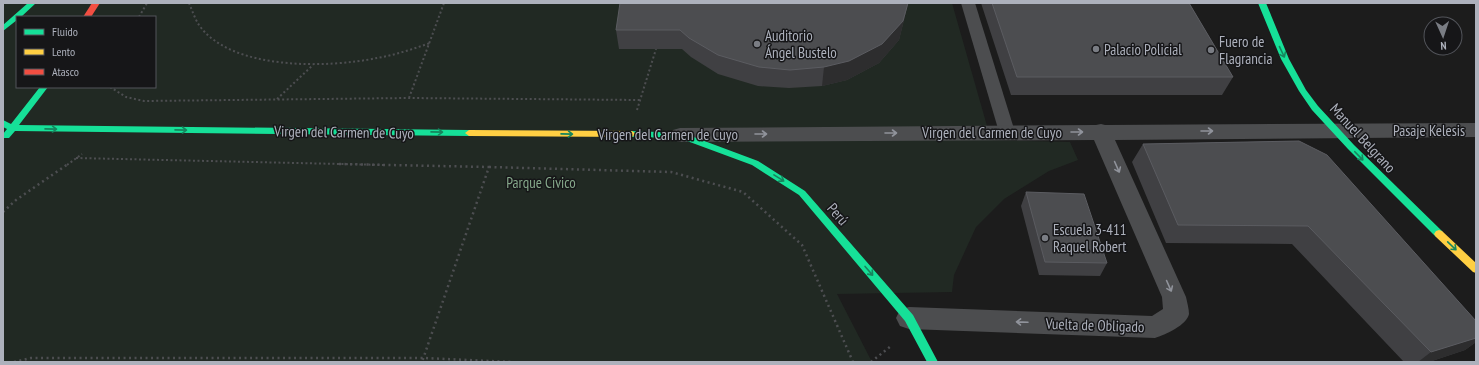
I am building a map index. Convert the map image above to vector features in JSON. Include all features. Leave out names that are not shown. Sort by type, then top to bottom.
[{"type":"street","points":[[18,16],[32,3]]},
{"type":"street","points":[[88,16],[96,3]]},
{"type":"street","name":"Manuel Belgrano","points":[[1262,3],[1283,54],[1303,92],[1334,130],[1387,184],[1476,269]]},
{"type":"street","points":[[3,29],[16,17]]},
{"type":"street","points":[[3,140],[43,88]]},
{"type":"street","name":"Virgen del Carmen de Cuyo","points":[[3,123],[12,128],[124,130],[680,135],[1334,130]]},
{"type":"street","name":"Pasaje Kelesis","points":[[1334,130],[1476,130]]},
{"type":"street","name":"Vuelta de Obligado","points":[[909,318],[1155,327],[1176,314],[1174,297],[1101,132]]},
{"type":"street","name":"Perú","points":[[680,135],[755,163],[802,193],[909,318],[933,362]]},
{"type":"lane","points":[[968,3],[1007,132]]},
{"type":"path","points":[[140,16],[147,3]]},
{"type":"path","points":[[189,3],[192,14],[199,26],[210,37],[242,54],[263,60],[287,64],[313,65],[367,60],[394,55],[430,43]]},
{"type":"path","points":[[410,98],[444,3]]},
{"type":"path","points":[[632,134],[640,100],[656,49]]},
{"type":"path","points":[[277,100],[313,65]]},
{"type":"path","points":[[111,88],[117,94],[129,99],[144,101],[410,98],[640,100]]},
{"type":"path","points":[[124,130],[144,101]]},
{"type":"path","points":[[3,212],[16,200],[82,154]]},
{"type":"path","points":[[76,158],[671,172],[743,192],[802,245],[853,362]]},
{"type":"path","points":[[423,360],[489,167]]},
{"type":"path","points":[[14,362],[31,358],[423,360],[513,362]]},
{"type":"green space","name":"Parque Cívico","points":[[3,3],[952,3],[991,140],[1070,142],[1078,160],[1049,171],[1004,199],[976,227],[954,275],[952,292],[837,294],[872,362],[3,362]]},
{"type":"building","name":"Auditorio Ángel Bustelo","points":[[620,3],[908,3],[903,21],[882,44],[849,61],[824,67],[790,70],[759,67],[718,55],[689,38],[680,30],[616,30]]},
{"type":"building","name":"Palacio Policial","points":[[992,3],[1189,3],[1233,77],[1017,77]]},
{"type":"building","points":[[1299,141],[1327,155],[1476,321],[1476,338],[1431,352],[1308,226],[1178,225],[1143,144]]},
{"type":"building","points":[[1026,192],[1084,194],[1107,263],[1045,262]]},
{"type":"traffic: fast","points":[[18,16],[32,3]]},
{"type":"traffic: fast","points":[[1262,3],[1285,59],[1303,91],[1315,108],[1351,147],[1439,234]]},
{"type":"traffic: fast","points":[[3,29],[16,17]]},
{"type":"traffic: fast","points":[[6,136],[43,88]]},
{"type":"traffic: fast","points":[[3,123],[12,128],[469,133]]},
{"type":"traffic: fast","points":[[632,134],[680,135],[755,163],[802,193],[909,318],[933,362]]},
{"type":"traffic: slow","points":[[469,133],[632,134]]},
{"type":"traffic: slow","points":[[1439,234],[1476,269]]},
{"type":"traffic: jam","points":[[88,16],[96,3]]},
{"type":"place","name":"Auditorio Ángel Bustelo","points":[[757,44]]},
{"type":"place","name":"Palacio Policial","points":[[1096,49]]},
{"type":"place","name":"Fuero de Flagrancia","points":[[1211,50]]},
{"type":"place","name":"Escuela 3-411 Raquel Robert","points":[[1045,238]]}]
